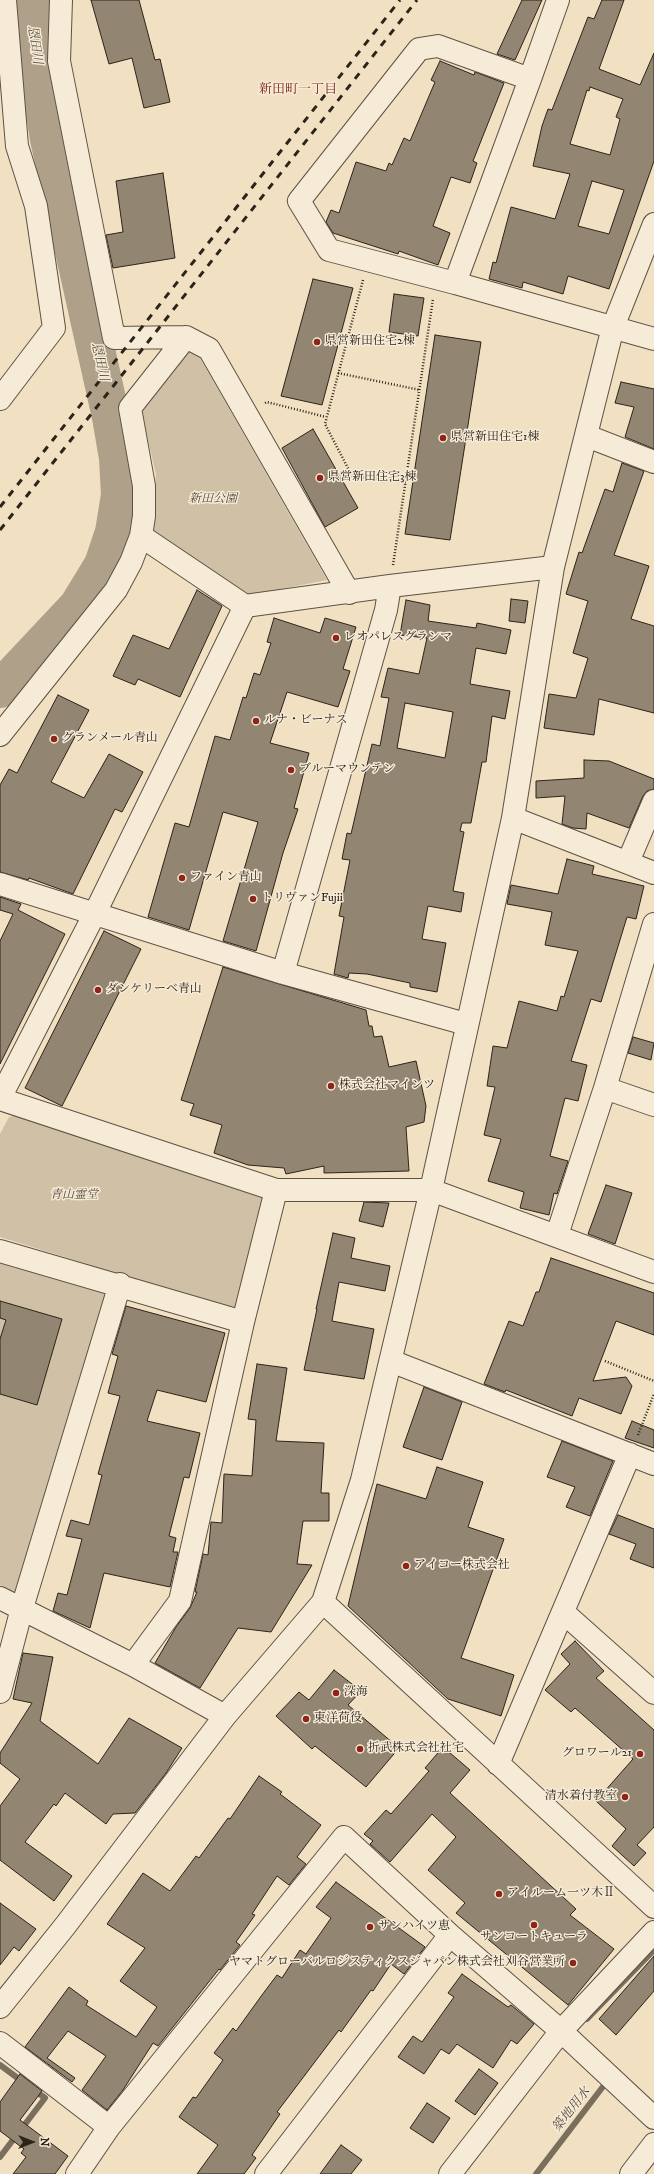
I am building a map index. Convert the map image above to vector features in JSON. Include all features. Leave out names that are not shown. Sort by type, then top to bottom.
[{"type":"street","points":[[0,399],[54,328],[36,206],[17,146],[5,0]]},
{"type":"street","points":[[61,0],[59,61],[114,338],[186,337],[208,348],[349,593]]},
{"type":"street","points":[[446,281],[530,79],[558,0]]},
{"type":"street","points":[[530,79],[438,46],[419,49],[300,201],[329,250],[654,339]]},
{"type":"street","points":[[0,2008],[225,1716],[323,1602],[362,1480],[392,1361],[431,1190],[466,1024],[513,818],[553,567],[587,436],[613,327],[654,224]]},
{"type":"street","points":[[0,735],[116,590],[131,562],[141,536],[144,516],[144,486],[130,408],[186,337]]},
{"type":"street","points":[[587,436],[654,462]]},
{"type":"street","points":[[141,536],[246,606],[349,593],[390,586],[553,567]]},
{"type":"street","points":[[283,974],[386,610],[390,586]]},
{"type":"street","points":[[246,606],[94,915],[0,1099],[276,1190],[431,1190],[557,1235],[654,1272]]},
{"type":"street","points":[[628,862],[654,801]]},
{"type":"street","points":[[513,818],[654,873]]},
{"type":"street","points":[[0,884],[283,974],[466,1024]]},
{"type":"street","points":[[557,1235],[605,1088],[654,924]]},
{"type":"street","points":[[605,1088],[654,1105]]},
{"type":"street","points":[[133,1665],[180,1601],[243,1322],[276,1190]]},
{"type":"street","points":[[0,1251],[120,1284],[243,1322]]},
{"type":"street","points":[[0,1692],[22,1608],[120,1284]]},
{"type":"street","points":[[392,1361],[654,1464]]},
{"type":"street","points":[[498,1764],[564,1613],[630,1454]]},
{"type":"street","points":[[0,1598],[133,1665],[225,1716]]},
{"type":"street","points":[[323,1602],[654,1907]]},
{"type":"street","points":[[564,1613],[654,1693]]},
{"type":"street","points":[[77,2174],[109,2127],[344,1837],[450,1935],[562,2031],[654,2118]]},
{"type":"street","points":[[450,2174],[562,2031],[654,1932]]},
{"type":"street","points":[[266,2174],[450,1935]]},
{"type":"street","points":[[0,2043],[109,2127]]},
{"type":"street","points":[[631,2174],[654,2144]]},
{"type":"path","points":[[368,260],[325,424],[352,476],[406,482]]},
{"type":"path","points":[[390,586],[420,390],[446,281]]},
{"type":"path","points":[[338,374],[420,390]]},
{"type":"path","points":[[246,413],[267,402],[326,417]]},
{"type":"path","points":[[605,1361],[654,1381]]},
{"type":"path","points":[[630,1454],[654,1394]]},
{"type":"green space","name":"新田公園","points":[[188,351],[200,358],[327,580],[250,595],[150,530],[156,474],[141,412]]},
{"type":"green space","name":"青山霊堂","points":[[18,1115],[259,1190],[266,1200],[240,1305],[232,1309],[0,1237],[0,1134],[9,1117]]},
{"type":"green space","points":[[0,1258],[101,1287],[108,1297],[22,1589],[13,1592],[0,1585]]},
{"type":"building","points":[[91,0],[139,0],[155,60],[160,59],[170,102],[144,108],[132,58],[109,64]]},
{"type":"building","points":[[522,0],[542,0],[515,60],[497,54]]},
{"type":"building","points":[[602,0],[624,0],[599,69],[640,85],[654,53],[654,161],[609,289],[568,276],[563,294],[523,282],[522,288],[489,279],[493,262],[496,263],[511,207],[555,219],[570,174],[533,166],[542,126],[548,109],[552,110],[588,17],[594,19]],"holes":[[[590,87],[623,99],[616,117],[620,119],[610,155],[570,144],[587,90],[589,91]],[[592,181],[624,190],[609,234],[578,226]]]},
{"type":"building","points":[[440,61],[474,75],[475,72],[504,83],[473,161],[477,163],[470,183],[451,177],[433,226],[450,233],[438,265],[399,251],[398,254],[333,233],[326,222],[331,210],[339,213],[356,162],[386,171],[389,163],[392,165],[404,138],[410,141],[435,82],[431,80]]},
{"type":"building","points":[[163,173],[175,258],[113,268],[106,235],[123,232],[116,181]]},
{"type":"building","name":"県営新田住宅2棟","points":[[313,279],[353,288],[322,405],[281,396]]},
{"type":"building","points":[[394,294],[424,298],[418,336],[389,332]]},
{"type":"building","name":"県営新田住宅1棟","points":[[435,335],[481,342],[450,540],[405,534]]},
{"type":"building","points":[[621,382],[654,389],[654,449],[625,437],[634,407],[615,403]]},
{"type":"building","name":"県営新田住宅3棟","points":[[313,429],[358,508],[325,527],[282,448]]},
{"type":"building","points":[[622,463],[644,471],[614,555],[649,566],[631,619],[654,626],[654,713],[599,699],[594,735],[544,728],[549,694],[576,698],[588,658],[573,653],[588,601],[566,594],[579,552],[582,553],[605,489],[613,492]]},
{"type":"building","points":[[197,590],[222,606],[180,697],[138,679],[135,685],[113,676],[133,635],[169,649]]},
{"type":"building","points":[[511,599],[528,601],[525,623],[509,621]]},
{"type":"building","points":[[406,600],[430,605],[428,621],[476,628],[477,623],[511,630],[506,654],[476,648],[470,684],[510,691],[505,719],[492,716],[486,762],[482,762],[471,823],[462,823],[460,831],[464,832],[453,891],[464,893],[461,912],[428,906],[422,939],[446,943],[437,992],[410,987],[410,983],[367,974],[349,973],[348,978],[334,974],[344,917],[339,916],[350,860],[342,859],[347,833],[351,834],[372,744],[380,746],[389,698],[381,697],[388,668],[419,674],[427,638],[400,635]],"holes":[[[405,703],[453,712],[445,758],[397,748]]]},
{"type":"building","points":[[274,618],[320,633],[325,618],[356,627],[343,669],[350,671],[338,707],[287,692],[270,743],[309,753],[294,808],[298,809],[283,853],[256,951],[223,941],[258,822],[223,812],[189,930],[148,917],[175,823],[189,827],[215,736],[230,740],[243,697],[246,698],[254,673],[260,675],[271,643],[267,642]]},
{"type":"building","points":[[58,695],[89,710],[51,782],[84,798],[109,754],[143,772],[122,812],[115,809],[73,894],[29,878],[28,880],[0,872],[0,785],[9,769],[17,773]]},
{"type":"building","points":[[584,760],[609,761],[654,779],[654,789],[647,791],[643,796],[629,828],[587,813],[586,829],[573,828],[562,824],[565,796],[536,798],[536,781],[584,778]]},
{"type":"building","points":[[567,859],[594,866],[592,874],[644,886],[636,919],[627,917],[601,1002],[591,999],[571,1061],[587,1065],[578,1101],[565,1098],[550,1156],[568,1161],[557,1194],[554,1193],[549,1215],[520,1208],[524,1192],[488,1181],[501,1139],[484,1135],[495,1087],[487,1086],[493,1046],[507,1048],[519,1001],[557,1011],[561,996],[564,997],[578,951],[545,945],[552,912],[507,904],[511,885],[558,894]]},
{"type":"building","points":[[0,897],[21,904],[18,910],[65,934],[0,1064],[0,941],[13,914],[0,910]]},
{"type":"building","name":"ダンケリーベ青山","points":[[104,931],[141,949],[62,1106],[25,1088]]},
{"type":"building","name":"株式会社マインツ","points":[[223,967],[366,1010],[369,1026],[372,1026],[374,1037],[382,1036],[389,1067],[416,1061],[426,1106],[424,1122],[406,1127],[409,1171],[324,1173],[324,1166],[286,1174],[284,1168],[248,1165],[214,1153],[222,1125],[190,1115],[194,1104],[181,1100]]},
{"type":"building","points":[[633,1037],[654,1043],[651,1060],[628,1053]]},
{"type":"building","points":[[606,1185],[632,1193],[615,1244],[588,1234]]},
{"type":"building","points":[[364,1202],[389,1203],[383,1227],[359,1221]]},
{"type":"building","points":[[333,1233],[355,1238],[351,1258],[390,1266],[385,1291],[339,1282],[332,1321],[374,1329],[364,1379],[304,1370]]},
{"type":"building","points":[[551,1258],[654,1293],[654,1335],[616,1321],[593,1381],[626,1377],[632,1386],[621,1414],[579,1398],[572,1416],[506,1390],[505,1392],[484,1384],[509,1321],[523,1326],[536,1292],[539,1292]]},
{"type":"building","points":[[0,1301],[62,1319],[37,1405],[0,1394],[0,1339],[6,1320],[0,1318]]},
{"type":"building","points":[[126,1306],[225,1333],[206,1402],[157,1390],[147,1421],[200,1433],[189,1478],[184,1477],[169,1536],[176,1538],[173,1552],[178,1552],[170,1587],[104,1573],[90,1628],[53,1611],[58,1593],[67,1595],[82,1539],[66,1536],[71,1520],[89,1525],[102,1475],[98,1474],[120,1396],[108,1393],[118,1356],[112,1354]]},
{"type":"building","points":[[257,1364],[287,1368],[276,1441],[324,1443],[321,1493],[329,1493],[329,1521],[303,1521],[297,1564],[312,1565],[271,1632],[238,1628],[200,1688],[155,1663],[176,1627],[190,1608],[197,1592],[195,1592],[203,1554],[208,1555],[211,1522],[222,1523],[224,1474],[252,1476],[256,1420],[248,1419]]},
{"type":"building","points":[[424,1387],[462,1402],[442,1460],[403,1447]]},
{"type":"building","points":[[632,1421],[654,1430],[654,1448],[625,1438]]},
{"type":"building","points":[[562,1441],[613,1461],[590,1516],[566,1507],[575,1487],[547,1477]]},
{"type":"building","name":"アイコー株式会社","points":[[437,1467],[483,1482],[468,1527],[504,1539],[461,1658],[514,1675],[501,1716],[448,1699],[348,1606],[377,1484],[426,1499]]},
{"type":"building","points":[[618,1515],[654,1529],[654,1568],[630,1559],[636,1544],[609,1534]]},
{"type":"building","points":[[575,1641],[604,1671],[596,1678],[654,1730],[654,1827],[637,1845],[646,1853],[634,1866],[612,1846],[626,1829],[596,1801],[633,1759],[575,1708],[571,1712],[545,1690],[570,1664],[561,1654]]},
{"type":"building","points":[[23,1653],[53,1657],[40,1721],[98,1764],[129,1718],[182,1748],[166,1773],[135,1813],[113,1814],[106,1824],[65,1793],[56,1806],[54,1804],[25,1842],[72,1876],[54,1901],[0,1860],[0,1806],[20,1779],[0,1763],[0,1753],[32,1703],[13,1699]]},
{"type":"building","points":[[334,1670],[361,1691],[348,1705],[399,1748],[366,1787],[315,1746],[312,1749],[276,1716],[299,1692],[309,1700]]},
{"type":"building","points":[[443,1747],[470,1770],[450,1793],[576,1909],[570,1915],[614,1949],[568,2005],[456,1913],[465,1903],[428,1870],[456,1837],[432,1814],[390,1862],[370,1844],[373,1841],[364,1834],[386,1810],[391,1814],[429,1771],[425,1768]]},
{"type":"building","points":[[259,1776],[282,1792],[280,1794],[321,1825],[297,1857],[306,1864],[289,1885],[277,1876],[252,1914],[255,1915],[236,1942],[240,1945],[158,2046],[153,2043],[123,2090],[107,2110],[82,2090],[106,2056],[68,2031],[47,2058],[75,2078],[72,2082],[25,2047],[69,1987],[88,2001],[86,2005],[136,2037],[157,2007],[120,1981],[145,1948],[107,1924],[143,1873],[170,1891],[196,1856],[199,1858],[228,1818],[230,1819]]},
{"type":"building","points":[[336,1882],[425,1947],[404,1974],[391,1964],[373,1991],[371,1990],[341,2032],[339,2030],[277,2112],[280,2114],[252,2155],[256,2158],[244,2174],[197,2174],[218,2145],[179,2117],[193,2097],[196,2098],[223,2060],[214,2053],[233,2028],[236,2031],[277,1975],[282,1978],[300,1950],[306,1954],[331,1918],[316,1907]]},
{"type":"building","points":[[0,1903],[36,1929],[19,1951],[14,1947],[0,1965]]},
{"type":"building","points":[[654,1956],[654,1991],[616,2035],[599,2019]]},
{"type":"building","points":[[462,1974],[508,2007],[511,2005],[534,2024],[517,2044],[511,2040],[493,2068],[457,2044],[449,2054],[441,2049],[424,2074],[398,2057],[413,2036],[422,2042],[454,1997],[448,1993]]},
{"type":"building","points":[[479,2069],[498,2083],[475,2115],[455,2101]]},
{"type":"building","points":[[20,2074],[42,2091],[20,2120],[68,2156],[55,2174],[13,2174],[26,2157],[21,2153],[24,2149],[0,2131],[0,2102]]},
{"type":"building","points":[[427,2103],[450,2118],[433,2143],[410,2128]]},
{"type":"building","points":[[341,2145],[362,2160],[351,2174],[320,2174]]},
{"type":"waterway","name":"恩田川","points":[[0,689],[78,606],[103,565],[114,532],[120,495],[118,458],[111,417],[49,139],[30,21],[33,0]]},
{"type":"waterway","name":"築地用水","points":[[587,2019],[654,1950]]},
{"type":"waterway","points":[[0,2065],[23,2082]]},
{"type":"waterway","name":"築地用水","points":[[536,2174],[605,2084],[602,2081]]},
{"type":"waterway","points":[[0,2157],[45,2098],[34,2090]]},
{"type":"railway","points":[[0,507],[400,0]]},
{"type":"railway","points":[[0,530],[417,0]]},
{"type":"place","name":"県営新田住宅2棟","points":[[317,342]]},
{"type":"place","name":"県営新田住宅1棟","points":[[443,438]]},
{"type":"place","name":"県営新田住宅3棟","points":[[320,478]]},
{"type":"place","name":"レオパレスグランマ","points":[[336,638]]},
{"type":"place","name":"ルナ・ビーナス","points":[[256,721]]},
{"type":"place","name":"グランメール青山","points":[[54,739]]},
{"type":"place","name":"ブルーマウンテン","points":[[291,770]]},
{"type":"place","name":"ファイン青山","points":[[182,878]]},
{"type":"place","name":"トリヴァンFujii","points":[[253,899]]},
{"type":"place","name":"ダンケリーベ青山","points":[[98,990]]},
{"type":"place","name":"株式会社マインツ","points":[[331,1086]]},
{"type":"place","name":"アイコー株式会社","points":[[406,1566]]},
{"type":"place","name":"深海","points":[[336,1693]]},
{"type":"place","name":"東洋荷役","points":[[306,1719]]},
{"type":"place","name":"折武株式会社社宅","points":[[360,1749]]},
{"type":"place","name":"グロワール21","points":[[640,1754]]},
{"type":"place","name":"清水着付教室","points":[[625,1797]]},
{"type":"place","name":"アイルーム一ツ木Ⅱ","points":[[499,1894]]},
{"type":"place","name":"サンコートキューラ","points":[[534,1925]]},
{"type":"place","name":"サンハイツ恵","points":[[370,1927]]},
{"type":"place","name":"ヤマトグローバルロジスティクスジャパン株式会社刈谷営業所","points":[[573,1963]]},
{"type":"district","name":"新田町一丁目","points":[[298,90]]}]
